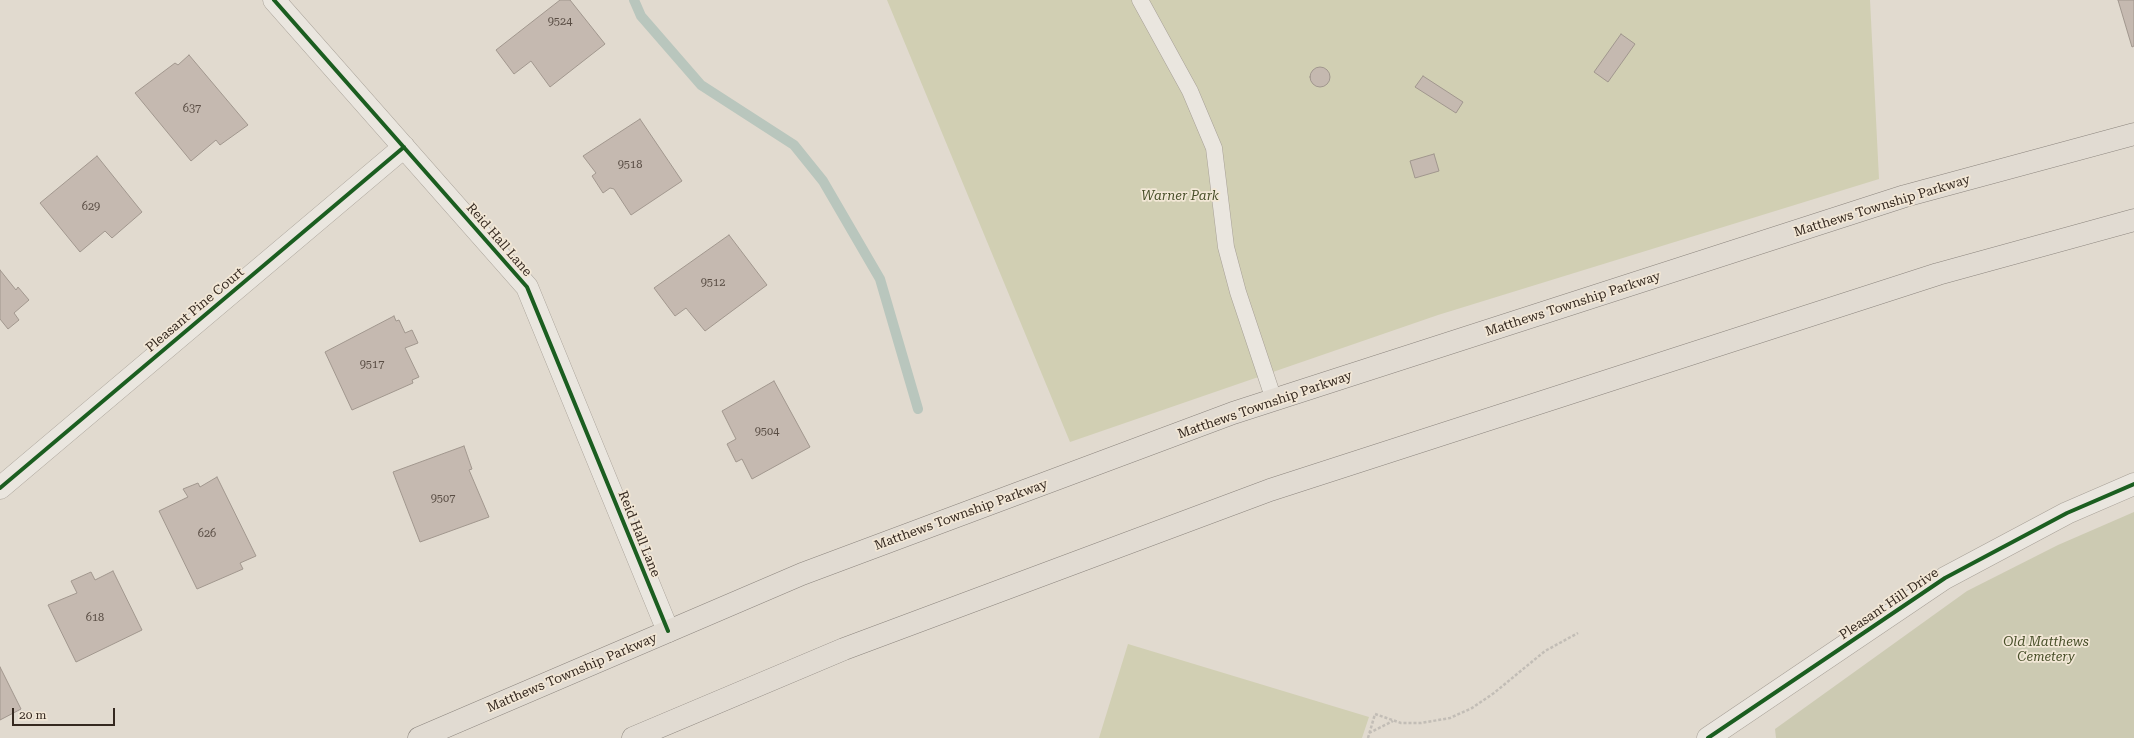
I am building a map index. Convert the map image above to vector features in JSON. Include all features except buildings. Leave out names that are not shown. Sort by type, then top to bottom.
[{"type":"main road","name":"Matthews Township Parkway","points":[[419,738],[802,574],[1225,416],[1905,196],[2134,134]]},
{"type":"main road","points":[[633,738],[844,649],[1270,490],[1938,274],[2134,220]]},
{"type":"street","name":"Reid Hall Lane","points":[[274,0],[527,287],[668,631]]},
{"type":"street","name":"Pleasant Pine Court","points":[[0,488],[404,147]]},
{"type":"street","name":"Pleasant Hill Drive","points":[[1708,738],[1945,578],[2067,513],[2134,484]]},
{"type":"lane","points":[[1140,0],[1190,91],[1214,148],[1226,247],[1238,292],[1274,400]]},
{"type":"path","points":[[1368,738],[1375,714],[1401,723],[1421,723],[1450,718],[1472,708],[1494,693],[1545,651],[1578,633]]},
{"type":"path","points":[[1369,734],[1394,720]]},
{"type":"green space","name":"Warner Park","points":[[887,0],[1870,0],[1879,179],[1438,315],[1070,442]]},
{"type":"green space","name":"Old Matthews Cemetery","points":[[2134,512],[2134,738],[1776,738],[1775,729],[1967,591],[2058,545]]},
{"type":"green space","points":[[1128,644],[1369,717],[1362,738],[1099,738]]},
{"type":"waterway","points":[[634,0],[641,16],[701,85],[794,145],[823,181],[880,279],[918,409]]},
{"type":"cycle path","points":[[274,0],[527,287],[668,631]]},
{"type":"cycle path","points":[[0,488],[404,147]]},
{"type":"cycle path","points":[[1708,738],[1945,578],[2067,513],[2134,484]]}]
